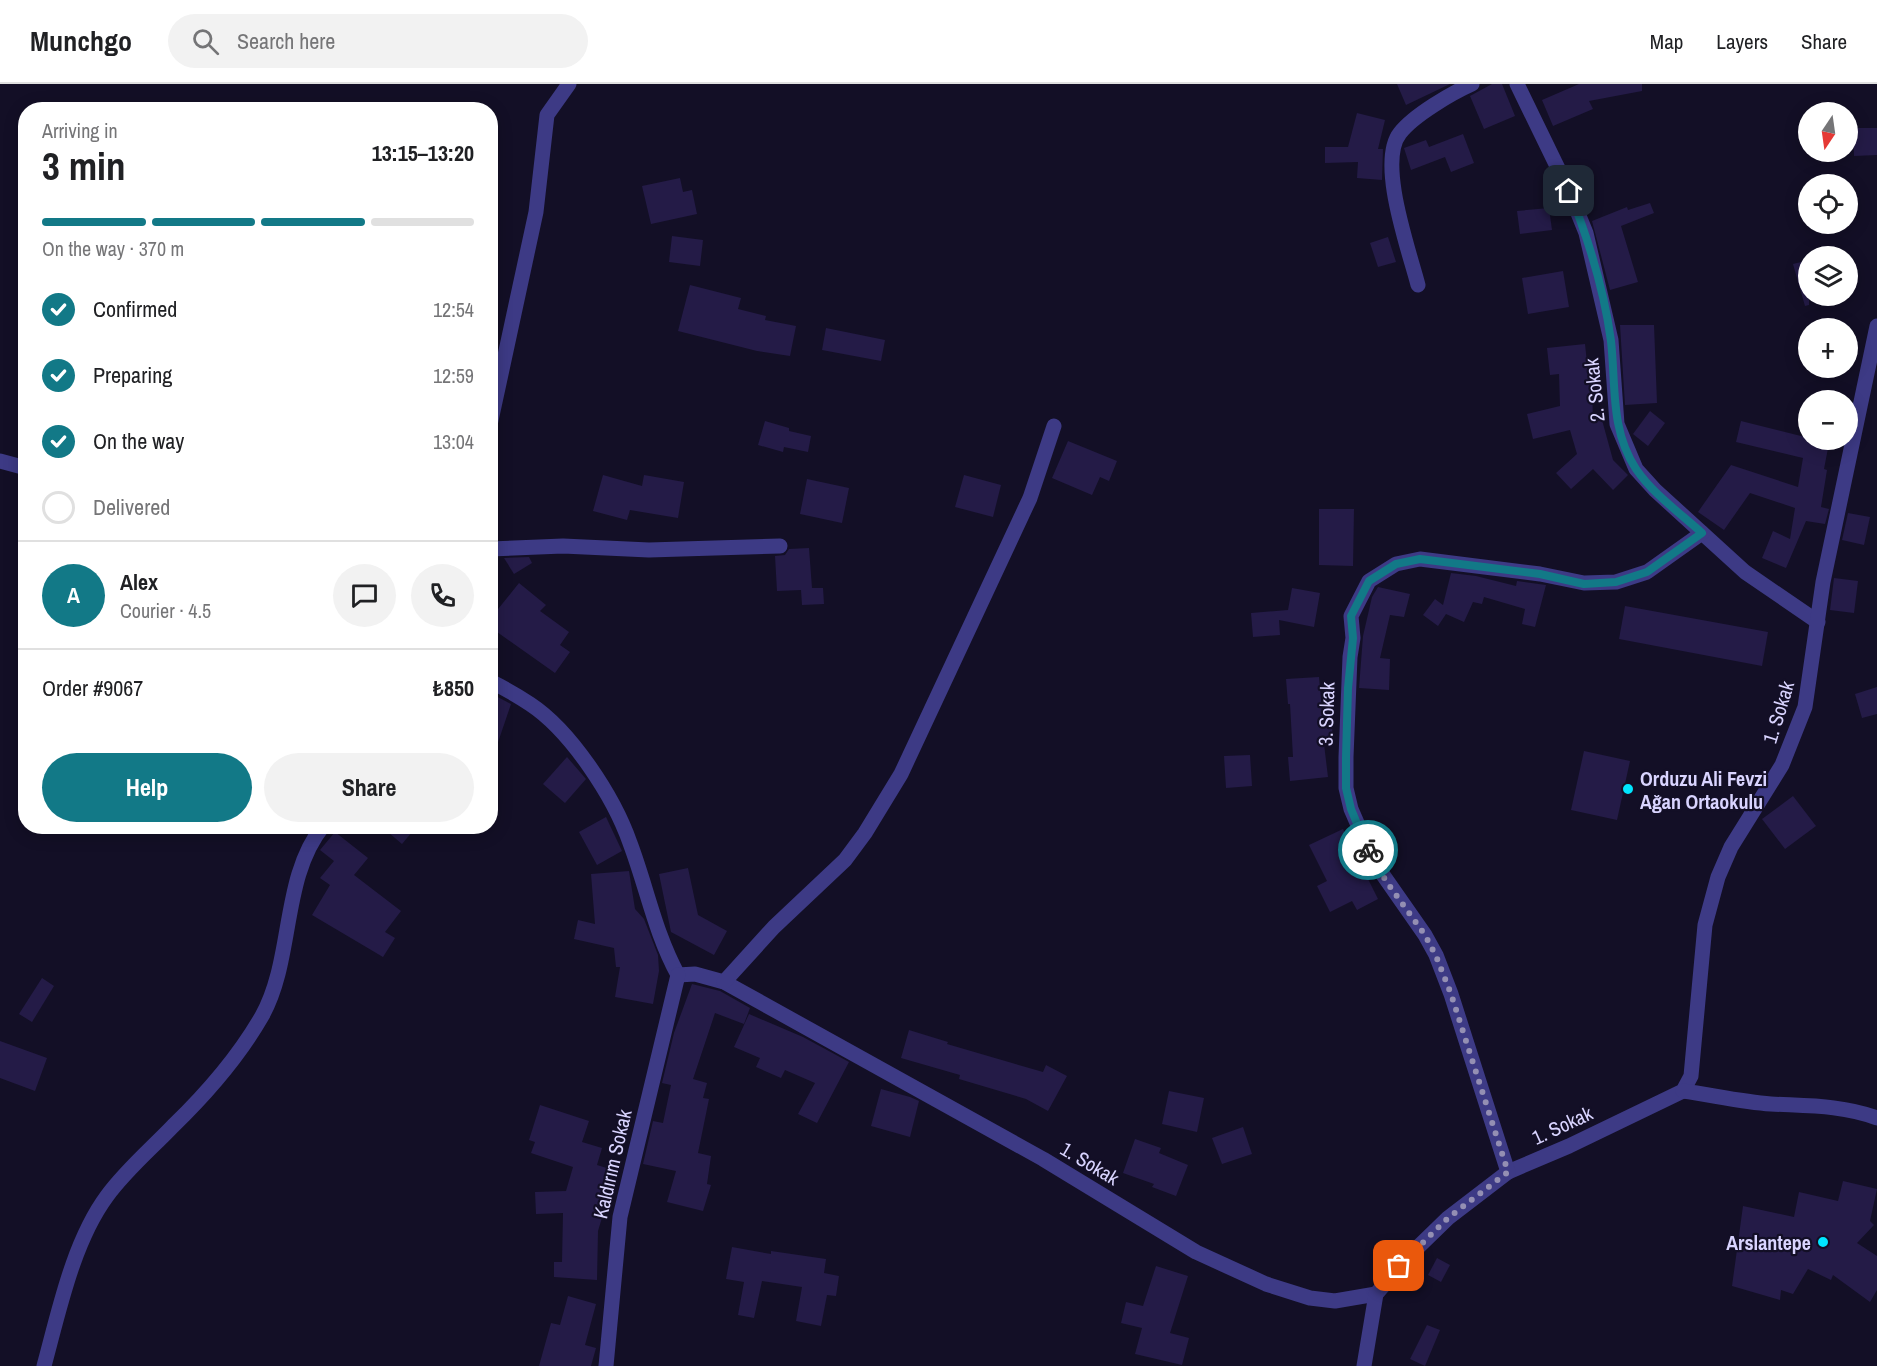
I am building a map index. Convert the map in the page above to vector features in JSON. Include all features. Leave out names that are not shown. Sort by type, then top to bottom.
[{"type":"street","points":[[498,388],[536,212],[548,115],[568,84]]},
{"type":"street","points":[[1418,285],[1392,188],[1392,154],[1400,133],[1447,96],[1472,84]]},
{"type":"street","name":"2. Sokak","points":[[1517,84],[1560,171],[1586,233],[1611,340],[1617,424],[1636,469],[1655,490],[1745,572],[1818,622]]},
{"type":"street","name":"1. Sokak","points":[[678,975],[695,974],[724,982],[1044,1159],[1222,1266],[1266,1284],[1310,1298],[1335,1301],[1376,1293],[1448,1218],[1508,1172],[1569,1146],[1683,1091],[1691,1076],[1709,904],[1731,847],[1782,765],[1805,707],[1823,582],[1877,326]]},
{"type":"street","points":[[724,982],[774,927],[845,860],[865,833],[901,774],[1030,498],[1054,426]]},
{"type":"street","points":[[0,461],[18,466]]},
{"type":"street","name":"3. Sokak","points":[[1508,1172],[1451,994],[1436,956],[1425,935],[1374,862],[1351,809],[1346,788],[1346,757],[1348,688],[1353,638],[1351,616],[1369,581],[1396,564],[1420,559],[1540,574],[1584,584],[1616,582],[1647,572],[1702,533]]},
{"type":"street","points":[[498,549],[563,546],[649,550],[780,546]]},
{"type":"street","points":[[498,686],[531,705],[553,723],[607,792],[631,843],[658,933],[678,975]]},
{"type":"street","points":[[44,1366],[70,1277],[95,1214],[124,1176],[206,1091],[261,1017],[279,972],[291,911],[307,851],[318,834]]},
{"type":"street","name":"Kaldırım Sokak","points":[[606,1366],[620,1217],[678,975]]},
{"type":"street","points":[[1683,1091],[1769,1104],[1813,1105],[1843,1109],[1877,1119]]},
{"type":"street","points":[[1364,1366],[1376,1293]]},
{"type":"building","points":[[1397,84],[1450,84],[1406,105]]},
{"type":"building","points":[[1492,84],[1502,84],[1515,116],[1484,129],[1470,96]]},
{"type":"building","points":[[1579,84],[1642,84],[1642,91],[1589,101],[1593,109],[1553,126],[1542,100]]},
{"type":"building","points":[[1357,113],[1385,120],[1378,149],[1383,149],[1382,180],[1357,178],[1358,162],[1325,163],[1325,147],[1348,147]]},
{"type":"building","points":[[1858,128],[1877,128],[1877,155],[1858,156]]},
{"type":"building","points":[[1463,134],[1474,163],[1451,172],[1445,157],[1411,170],[1404,148],[1426,140],[1429,147]]},
{"type":"building","points":[[680,178],[683,192],[692,190],[697,214],[651,224],[642,186]]},
{"type":"building","points":[[1650,203],[1654,213],[1621,226],[1638,282],[1610,290],[1592,221],[1627,207],[1628,210]]},
{"type":"building","points":[[1549,208],[1552,230],[1520,234],[1517,211]]},
{"type":"building","points":[[672,236],[703,240],[700,266],[669,262]]},
{"type":"building","points":[[1388,237],[1396,262],[1378,267],[1370,243]]},
{"type":"building","points":[[1798,263],[1798,282],[1793,264]]},
{"type":"building","points":[[1563,271],[1569,307],[1528,314],[1522,278]]},
{"type":"building","points":[[690,285],[741,298],[738,309],[766,316],[765,320],[796,326],[790,356],[757,351],[678,331]]},
{"type":"building","points":[[1620,325],[1654,325],[1657,403],[1625,405]]},
{"type":"building","points":[[826,328],[885,340],[881,361],[822,350]]},
{"type":"building","points":[[1585,344],[1589,382],[1592,382],[1593,423],[1602,420],[1613,460],[1628,475],[1613,490],[1593,469],[1571,489],[1556,473],[1577,454],[1570,430],[1533,439],[1527,414],[1560,406],[1559,374],[1550,375],[1547,348]]},
{"type":"building","points":[[1650,411],[1665,423],[1648,446],[1633,434]]},
{"type":"building","points":[[765,421],[789,428],[789,431],[811,436],[808,452],[784,447],[783,452],[758,445]]},
{"type":"building","points":[[1741,421],[1798,435],[1798,450],[1828,450],[1821,507],[1829,509],[1825,524],[1806,521],[1786,568],[1762,558],[1773,531],[1790,539],[1795,508],[1750,493],[1724,530],[1698,512],[1731,465],[1798,487],[1803,458],[1736,442]]},
{"type":"building","points":[[1068,441],[1117,461],[1109,481],[1100,477],[1092,495],[1052,478]]},
{"type":"building","points":[[603,475],[642,486],[644,475],[684,482],[678,518],[630,510],[627,520],[593,511]]},
{"type":"building","points":[[964,475],[1001,485],[993,517],[955,507]]},
{"type":"building","points":[[807,479],[849,488],[842,523],[800,514]]},
{"type":"building","points":[[1319,509],[1354,509],[1353,566],[1319,565]]},
{"type":"building","points":[[1848,513],[1870,517],[1864,545],[1842,540]]},
{"type":"building","points":[[809,548],[812,588],[823,588],[824,604],[802,605],[801,590],[777,591],[775,556],[785,555],[789,549]]},
{"type":"building","points":[[529,557],[532,563],[514,574],[504,558]]},
{"type":"building","points":[[1451,573],[1476,576],[1516,586],[1517,581],[1546,585],[1535,627],[1522,624],[1525,609],[1484,597],[1482,604],[1473,602],[1464,622],[1446,614],[1438,626],[1423,615],[1435,599],[1443,605]]},
{"type":"building","points":[[1834,578],[1858,581],[1854,613],[1830,610]]},
{"type":"building","points":[[519,583],[546,605],[540,611],[569,632],[560,645],[570,652],[555,673],[498,633],[498,609]]},
{"type":"building","points":[[1378,587],[1410,594],[1404,617],[1390,615],[1380,658],[1390,659],[1389,690],[1359,688],[1363,636],[1372,597]]},
{"type":"building","points":[[1292,588],[1320,593],[1314,627],[1279,620],[1280,635],[1253,637],[1251,613],[1288,610]]},
{"type":"building","points":[[1625,606],[1768,632],[1762,666],[1619,639]]},
{"type":"building","points":[[1319,677],[1322,711],[1331,710],[1333,744],[1324,744],[1328,777],[1290,781],[1288,757],[1293,757],[1286,679]]},
{"type":"building","points":[[1877,687],[1877,714],[1862,718],[1855,694]]},
{"type":"building","points":[[498,697],[511,704],[498,742]]},
{"type":"building","points":[[1584,751],[1630,761],[1617,820],[1571,810]]},
{"type":"building","points":[[1250,755],[1252,786],[1226,788],[1224,756]]},
{"type":"building","points":[[567,757],[586,779],[565,803],[543,784]]},
{"type":"building","points":[[1793,796],[1816,826],[1785,849],[1762,819]]},
{"type":"building","points":[[606,817],[622,851],[597,865],[579,832]]},
{"type":"building","points":[[1343,829],[1378,899],[1357,910],[1352,901],[1330,912],[1317,886],[1327,881],[1309,845]]},
{"type":"building","points":[[333,834],[338,834],[368,858],[354,875],[401,911],[385,932],[395,938],[383,957],[312,915],[330,885],[320,878],[334,861],[320,850]]},
{"type":"building","points":[[390,834],[410,834],[402,844]]},
{"type":"building","points":[[688,868],[698,915],[727,931],[714,955],[671,932],[659,874]]},
{"type":"building","points":[[629,871],[635,909],[644,919],[658,955],[659,971],[653,1004],[615,997],[620,967],[616,967],[614,948],[574,939],[578,920],[595,924],[591,874]]},
{"type":"building","points":[[42,978],[54,986],[32,1022],[19,1014]]},
{"type":"building","points":[[692,984],[720,991],[750,1008],[744,1024],[715,1013],[693,1079],[707,1083],[703,1098],[709,1099],[698,1153],[711,1156],[707,1184],[711,1185],[703,1211],[667,1202],[676,1171],[643,1164],[653,1121],[663,1123],[671,1085],[662,1083],[674,1033]]},
{"type":"building","points":[[749,1014],[803,1037],[849,1062],[817,1123],[798,1114],[815,1083],[785,1070],[781,1078],[756,1067],[760,1058],[734,1047]]},
{"type":"building","points":[[909,1030],[948,1042],[947,1044],[1043,1072],[1046,1065],[1067,1076],[1048,1111],[1026,1099],[959,1079],[960,1075],[901,1058]]},
{"type":"building","points":[[0,1041],[47,1058],[35,1091],[0,1078]]},
{"type":"building","points":[[881,1089],[919,1101],[910,1137],[871,1126]]},
{"type":"building","points":[[1169,1091],[1204,1098],[1197,1132],[1162,1124]]},
{"type":"building","points":[[540,1105],[589,1121],[582,1142],[602,1148],[597,1165],[616,1171],[598,1231],[597,1280],[554,1277],[554,1262],[562,1262],[563,1213],[536,1214],[535,1192],[566,1191],[573,1167],[531,1153],[535,1142],[529,1140]]},
{"type":"building","points":[[1243,1127],[1252,1154],[1222,1164],[1212,1138]]},
{"type":"building","points":[[1135,1139],[1161,1148],[1159,1153],[1188,1165],[1176,1196],[1152,1187],[1154,1184],[1123,1173]]},
{"type":"building","points":[[1843,1181],[1877,1189],[1870,1221],[1874,1225],[1857,1243],[1877,1256],[1877,1290],[1870,1302],[1833,1275],[1831,1280],[1808,1269],[1793,1294],[1781,1290],[1780,1300],[1732,1286],[1743,1206],[1794,1217],[1799,1192],[1838,1201]]},
{"type":"building","points":[[732,1247],[771,1254],[771,1251],[826,1259],[824,1273],[839,1276],[836,1296],[827,1295],[821,1326],[796,1321],[802,1287],[762,1281],[754,1318],[738,1315],[744,1282],[726,1279]]},
{"type":"building","points":[[1437,1258],[1450,1265],[1441,1282],[1428,1275]]},
{"type":"building","points":[[1156,1266],[1188,1276],[1170,1333],[1189,1338],[1182,1365],[1135,1354],[1142,1328],[1121,1323],[1126,1302],[1143,1306]]},
{"type":"building","points":[[568,1296],[596,1304],[585,1345],[596,1348],[591,1366],[539,1366],[551,1323],[560,1325]]},
{"type":"building","points":[[1427,1325],[1440,1330],[1425,1366],[1410,1359]]},
{"type":"way so far","points":[[1368,850],[1386,881],[1425,935],[1436,956],[1451,994],[1508,1172],[1448,1218],[1399,1266]]},
{"type":"place","name":"Orduzu Ali Fevzi Ağan Ortaokulu","points":[[1628,789]]},
{"type":"place","name":"Arslantepe","points":[[1823,1242]]},
{"type":"route","points":[[1368,850],[1351,809],[1346,788],[1346,757],[1348,688],[1353,638],[1351,616],[1369,581],[1396,564],[1420,559],[1540,574],[1584,584],[1616,582],[1647,572],[1702,533],[1655,490],[1636,469],[1627,450],[1617,424],[1611,340],[1602,296],[1586,233],[1569,191]]}]
